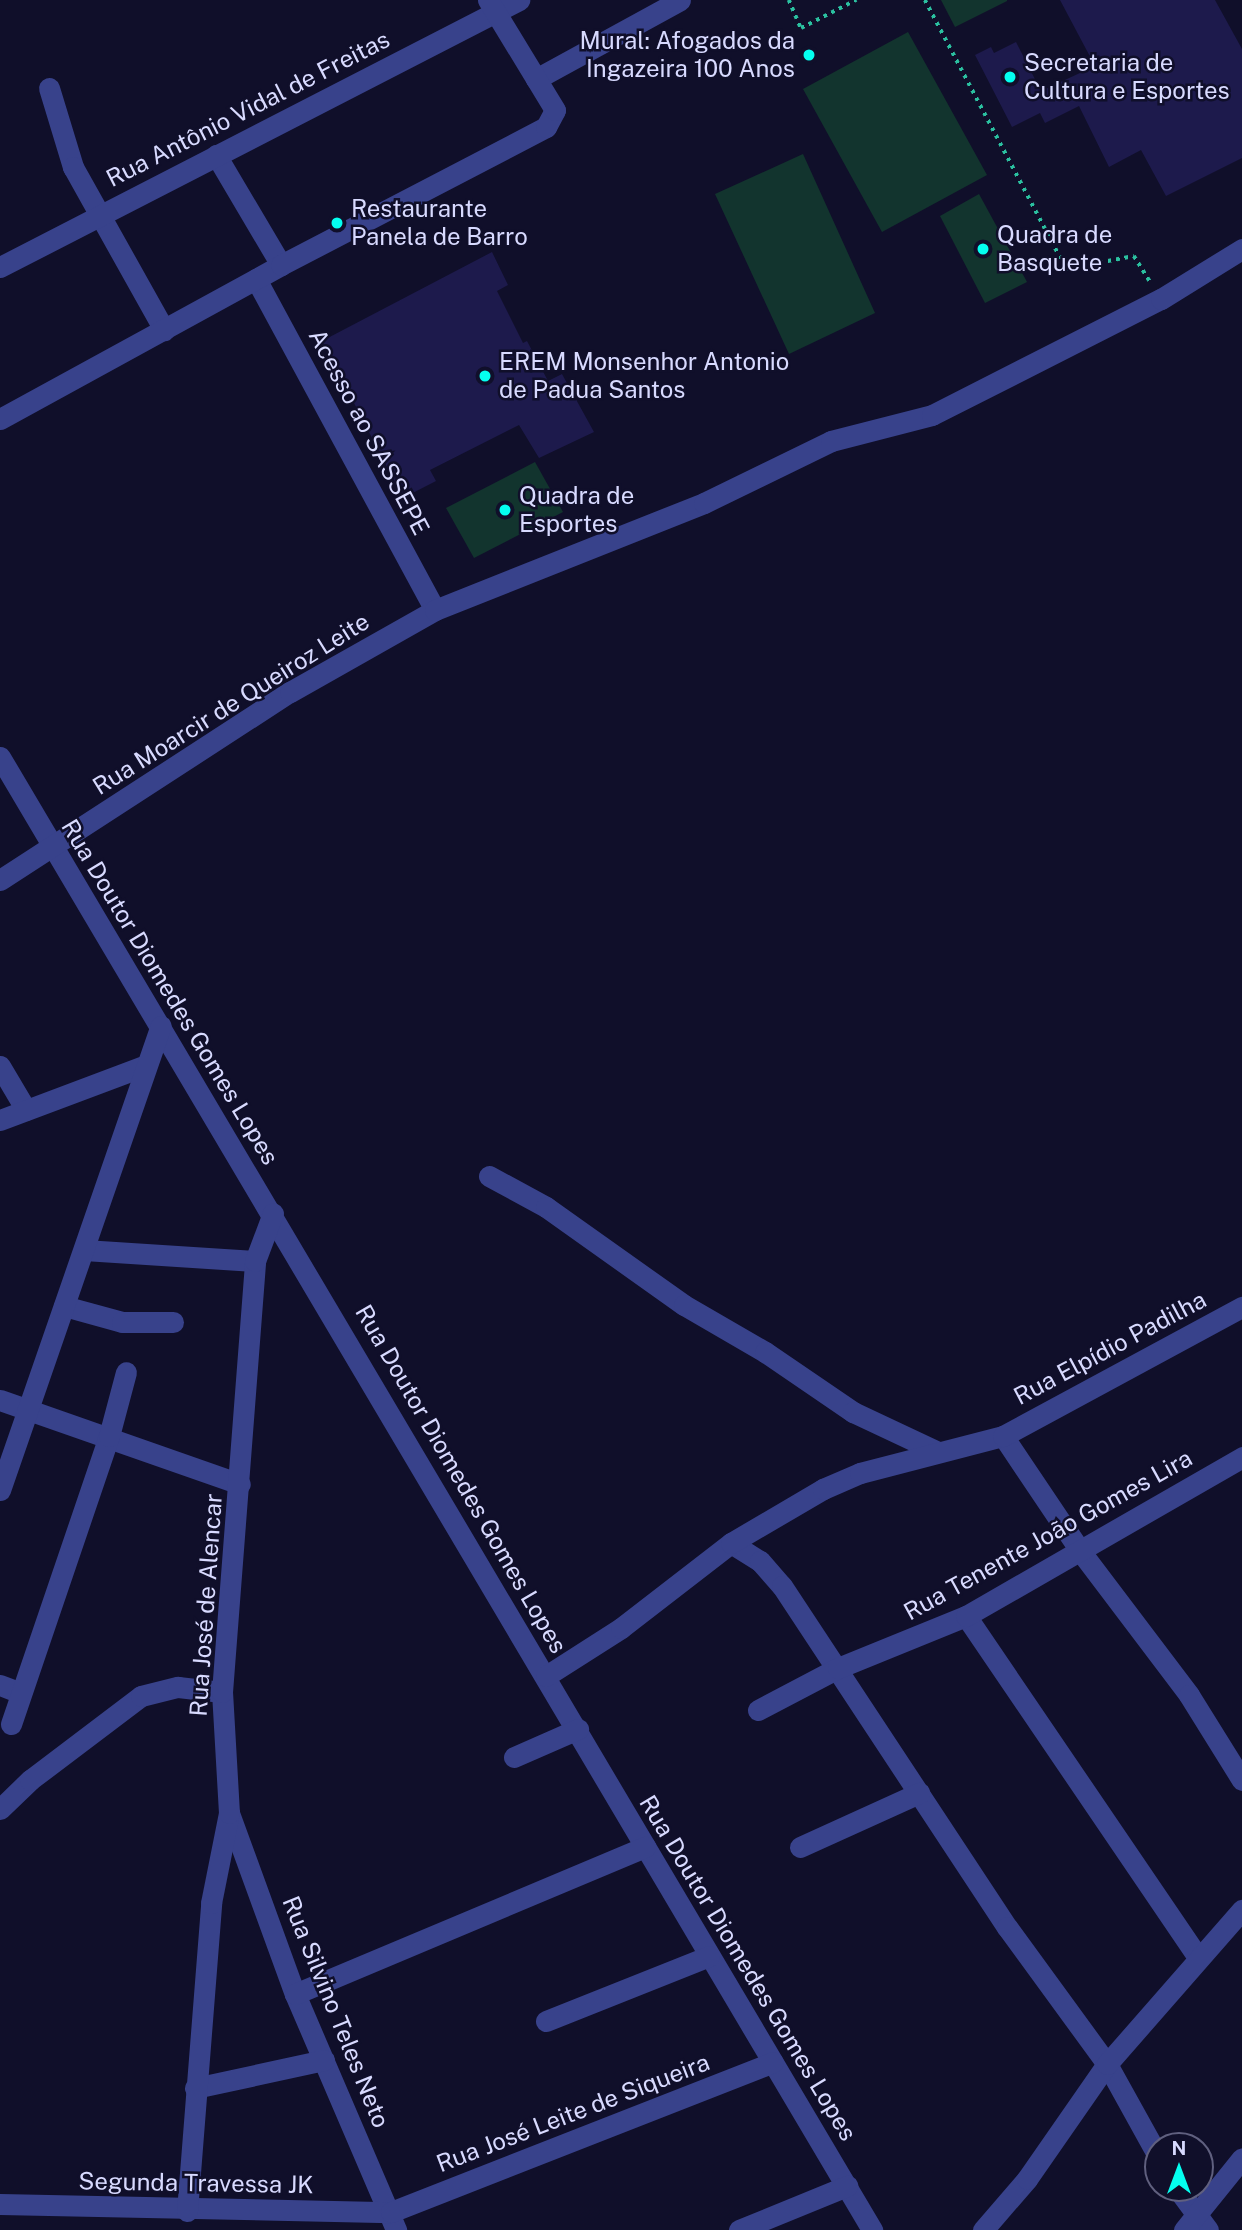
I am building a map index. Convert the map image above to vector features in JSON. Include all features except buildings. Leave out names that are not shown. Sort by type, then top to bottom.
[{"type":"street","name":"Rua Antônio Vidal de Freitas","points":[[0,267],[216,155],[491,6],[519,0]]},
{"type":"street","points":[[536,79],[680,0]]},
{"type":"street","points":[[0,419],[281,265],[546,127],[555,110],[491,6]]},
{"type":"street","points":[[49,88],[66,152],[164,330]]},
{"type":"street","points":[[216,155],[281,265]]},
{"type":"street","name":"Rua Moarcir de Queiroz Leite","points":[[0,880],[290,692],[435,610],[704,503],[831,441],[932,415],[1161,299],[1242,249]]},
{"type":"street","name":"Acesso ao SASSEPE","points":[[256,279],[435,610]]},
{"type":"street","name":"Rua Doutor Diomedes Gomes Lopes","points":[[0,757],[273,1213],[872,2230]]},
{"type":"street","points":[[0,1490],[25,1407],[64,1306],[161,1026]]},
{"type":"street","points":[[0,1120],[146,1065]]},
{"type":"street","points":[[0,1066],[26,1110]]},
{"type":"street","points":[[489,1176],[546,1207],[684,1306],[765,1352],[853,1412],[938,1452]]},
{"type":"street","name":"Rua José de Alencar","points":[[187,2211],[211,1903],[229,1813],[222,1692],[255,1261],[273,1213]]},
{"type":"street","points":[[83,1250],[255,1261]]},
{"type":"street","points":[[64,1306],[122,1322],[173,1322]]},
{"type":"street","name":"Rua Elpídio Padilha","points":[[546,1676],[621,1628],[731,1543],[823,1489],[938,1452],[1003,1436],[1240,1316]]},
{"type":"street","points":[[12,1724],[109,1436],[126,1373]]},
{"type":"street","points":[[0,1400],[240,1484]]},
{"type":"street","points":[[1003,1436],[1081,1552],[1189,1695],[1242,1780]]},
{"type":"street","name":"Rua Tenente João Gomes Lira","points":[[758,1710],[838,1668],[966,1616],[1242,1457]]},
{"type":"street","points":[[731,1543],[771,1571],[919,1793],[1107,2064],[1145,2132]]},
{"type":"street","points":[[966,1616],[1198,1957]]},
{"type":"street","points":[[0,1685],[21,1693]]},
{"type":"street","points":[[0,1810],[30,1780],[141,1696],[178,1687],[222,1692]]},
{"type":"street","points":[[514,1757],[578,1730]]},
{"type":"street","points":[[800,1847],[919,1793]]},
{"type":"street","name":"Rua Silvino Teles Neto","points":[[229,1813],[295,1994],[394,2221]]},
{"type":"street","points":[[295,1994],[645,1847]]},
{"type":"street","points":[[983,2230],[1027,2179],[1107,2064],[1198,1957],[1242,1910]]},
{"type":"street","points":[[546,2021],[709,1956]]},
{"type":"street","points":[[195,2088],[324,2060]]},
{"type":"street","name":"Rua José Leite de Siqueira","points":[[394,2221],[774,2062]]},
{"type":"street","points":[[1185,2202],[1197,2225],[1242,2158]]},
{"type":"street","points":[[739,2230],[847,2186]]},
{"type":"street","name":"Segunda Travessa JK","points":[[0,2204],[394,2221]]},
{"type":"path","points":[[789,0],[801,27],[856,0]]},
{"type":"path","points":[[925,0],[1066,270],[1134,256],[1161,299]]},
{"type":"green space","points":[[941,0],[1007,0],[1007,1],[955,27]]},
{"type":"green space","points":[[908,32],[987,175],[882,232],[803,89]]},
{"type":"green space","points":[[803,154],[875,313],[789,354],[715,194]]},
{"type":"green space","name":"Quadra de Basquete","points":[[979,194],[1027,282],[985,303],[940,216]]},
{"type":"green space","name":"Quadra de Esportes","points":[[535,462],[563,512],[474,558],[446,508]]},
{"type":"place","name":"Mural: Afogados da Ingazeira 100 Anos","points":[[809,55]]},
{"type":"place","name":"Secretaria de Cultura e Esportes","points":[[1010,77]]},
{"type":"place","name":"Restaurante Panela de Barro","points":[[337,223]]},
{"type":"place","name":"Quadra de Basquete","points":[[983,249]]},
{"type":"place","name":"EREM Monsenhor Antonio de Padua Santos","points":[[485,376]]},
{"type":"place","name":"Quadra de Esportes","points":[[505,510]]}]
